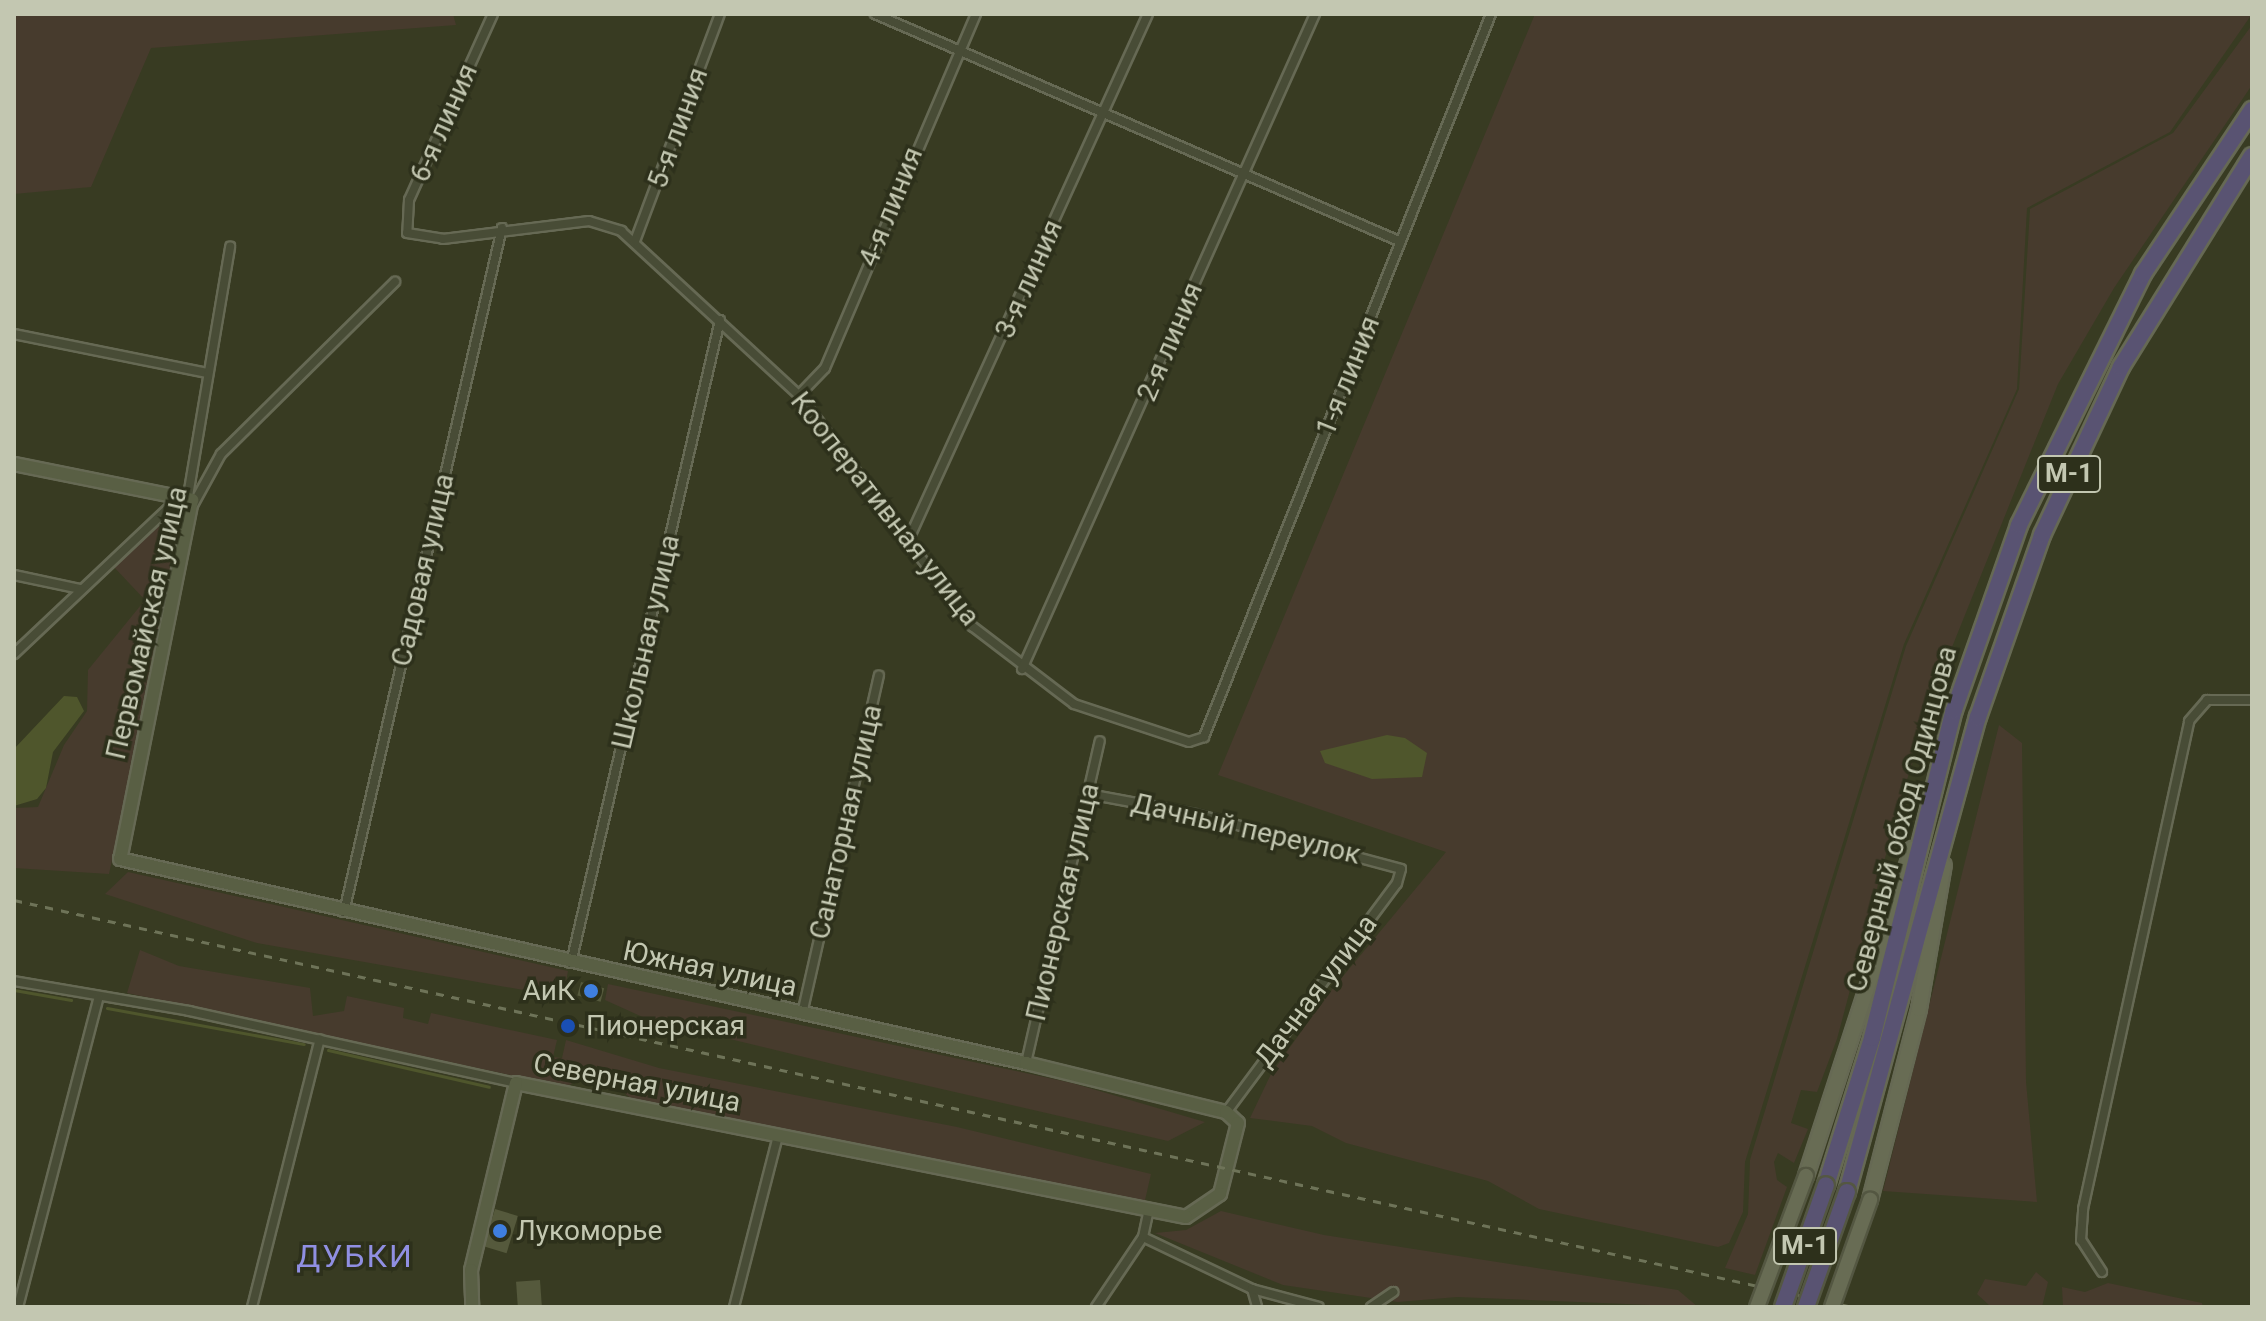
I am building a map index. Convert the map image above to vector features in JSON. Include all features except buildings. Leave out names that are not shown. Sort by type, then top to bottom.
[{"type":"highway","name":"Северный обход Одинцова","points":[[1783,1307],[1826,1185],[1872,1038],[1924,815],[1978,635],[2058,437],[2143,274],[2252,110]]},
{"type":"highway","name":"Северный обход Одинцова","points":[[1806,1307],[1847,1192],[2002,644],[2082,445],[2166,285],[2252,156]]},
{"type":"main road","points":[[1757,1307],[1806,1176],[1924,815]]},
{"type":"main road","points":[[1832,1307],[1870,1200],[1919,1009],[1951,822]]},
{"type":"street","name":"6-я линия","points":[[407,233],[409,200],[493,14]]},
{"type":"street","name":"5-я линия","points":[[635,241],[720,14]]},
{"type":"street","points":[[875,14],[1401,242]]},
{"type":"street","name":"4-я линия","points":[[799,395],[825,368],[976,14]]},
{"type":"street","name":"3-я линия","points":[[907,543],[1148,14]]},
{"type":"street","name":"2-я линия","points":[[1022,669],[1315,14]]},
{"type":"street","name":"1-я линия","points":[[1204,737],[1491,14]]},
{"type":"street","name":"Кооперативная улица","points":[[407,233],[443,239],[502,228],[589,221],[635,241],[799,395],[863,474],[907,543],[972,626],[1022,669],[1106,720],[1189,742],[1204,737]]},
{"type":"street","name":"Садовая улица","points":[[344,912],[502,228]]},
{"type":"street","points":[[14,654],[80,589],[188,499],[230,247]]},
{"type":"street","name":"Первомайская улица","points":[[120,859],[188,499],[221,454],[395,282]]},
{"type":"street","name":"Школьная улица","points":[[571,963],[720,320]]},
{"type":"street","points":[[14,334],[207,373]]},
{"type":"street","points":[[14,464],[188,499]]},
{"type":"street","points":[[14,575],[80,589]]},
{"type":"street","name":"Санаторная улица","points":[[802,1014],[879,676]]},
{"type":"street","points":[[2102,1272],[2081,1240],[2083,1209],[2189,721],[2207,700],[2234,696],[2252,700]]},
{"type":"street","name":"Пионерская улица","points":[[1026,1063],[1100,741]]},
{"type":"street","name":"Дачный переулок","points":[[1088,794],[1196,814],[1401,869]]},
{"type":"street","name":"Южная улица","points":[[120,859],[344,912],[1026,1063],[1226,1112]]},
{"type":"street","name":"Дачная улица","points":[[1226,1112],[1401,869]]},
{"type":"street","name":"Северная улица","points":[[14,981],[320,1039],[516,1083],[1148,1213],[1201,1213],[1220,1194],[1239,1129],[1226,1112]]},
{"type":"street","points":[[18,1307],[99,996]]},
{"type":"street","points":[[252,1307],[320,1039]]},
{"type":"street","points":[[472,1307],[471,1270],[516,1083]]},
{"type":"street","points":[[734,1307],[778,1136]]},
{"type":"street","points":[[1096,1307],[1143,1237],[1148,1213]]},
{"type":"street","points":[[1143,1237],[1252,1289],[1319,1307]]},
{"type":"street","points":[[1252,1289],[1257,1307]]},
{"type":"street","points":[[1371,1307],[1393,1292]]},
{"type":"shaded area","points":[[14,14],[453,14],[456,25],[151,48],[91,187],[14,194]]},
{"type":"shaded area","points":[[1535,14],[2252,14],[2170,132],[2027,208],[2017,389],[1904,644],[1745,1162],[1743,1212],[1729,1243],[1718,1247],[1539,1209],[1488,1181],[1346,1143],[1312,1126],[1250,1118],[1271,1074],[1325,998],[1446,852],[1218,775]]},
{"type":"shaded area","points":[[2252,25],[2252,85],[2114,288],[2058,384],[1944,667],[1901,798],[1837,1039],[1817,1092],[1801,1090],[1791,1123],[1808,1129],[1794,1163],[1778,1153],[1774,1162],[1777,1180],[1787,1187],[1755,1275],[1725,1268],[1748,1214],[1750,1160],[1906,646],[2019,389],[2030,209],[2173,133]]},
{"type":"shaded area","points":[[178,506],[183,527],[109,874],[14,868],[14,808],[38,807],[64,745],[87,711],[88,670],[145,600],[113,566]]},
{"type":"shaded area","points":[[64,696],[77,697],[84,711],[53,752],[46,788],[37,799],[14,806],[14,749]]},
{"type":"shaded area","points":[[1999,725],[2022,743],[2026,1082],[2037,1202],[1883,1191]]},
{"type":"shaded area","points":[[1387,735],[1405,738],[1427,753],[1422,777],[1372,779],[1325,763],[1320,751]]},
{"type":"shaded area","points":[[128,872],[568,971],[563,997],[257,943],[105,894]]},
{"type":"shaded area","points":[[140,950],[179,966],[310,988],[313,1016],[344,1011],[347,996],[404,1008],[403,1018],[428,1024],[431,1013],[557,1040],[553,1057],[562,1058],[566,1040],[659,1068],[957,1127],[1151,1174],[1143,1209],[633,1100],[607,1079],[585,1075],[566,1087],[127,993]]},
{"type":"shaded area","points":[[608,984],[1072,1083],[1205,1122],[1168,1141],[837,1065],[647,1019],[605,1000]]},
{"type":"shaded area","points":[[1221,1211],[1324,1235],[1678,1290],[1698,1307],[1457,1297],[1398,1302],[1283,1285],[1155,1233],[1186,1230]]},
{"type":"shaded area","points":[[2036,1272],[2048,1282],[2042,1307],[1990,1306],[1977,1294],[1985,1279],[2026,1286]]},
{"type":"shaded area","points":[[2108,1283],[2202,1303],[2203,1307],[2063,1307],[2062,1287],[2085,1292]]},
{"type":"waterway","points":[[14,990],[71,1000]]},
{"type":"waterway","points":[[107,1008],[304,1044]]},
{"type":"waterway","points":[[328,1050],[489,1087]]},
{"type":"railway","points":[[14,900],[1853,1307]]},
{"type":"place","name":"АиК","points":[[591,991]]},
{"type":"place","name":"Пионерская","points":[[568,1026]]},
{"type":"place","name":"Лукоморье","points":[[500,1231]]},
{"type":"district","name":"ДУБКИ","points":[[355,1256]]}]
